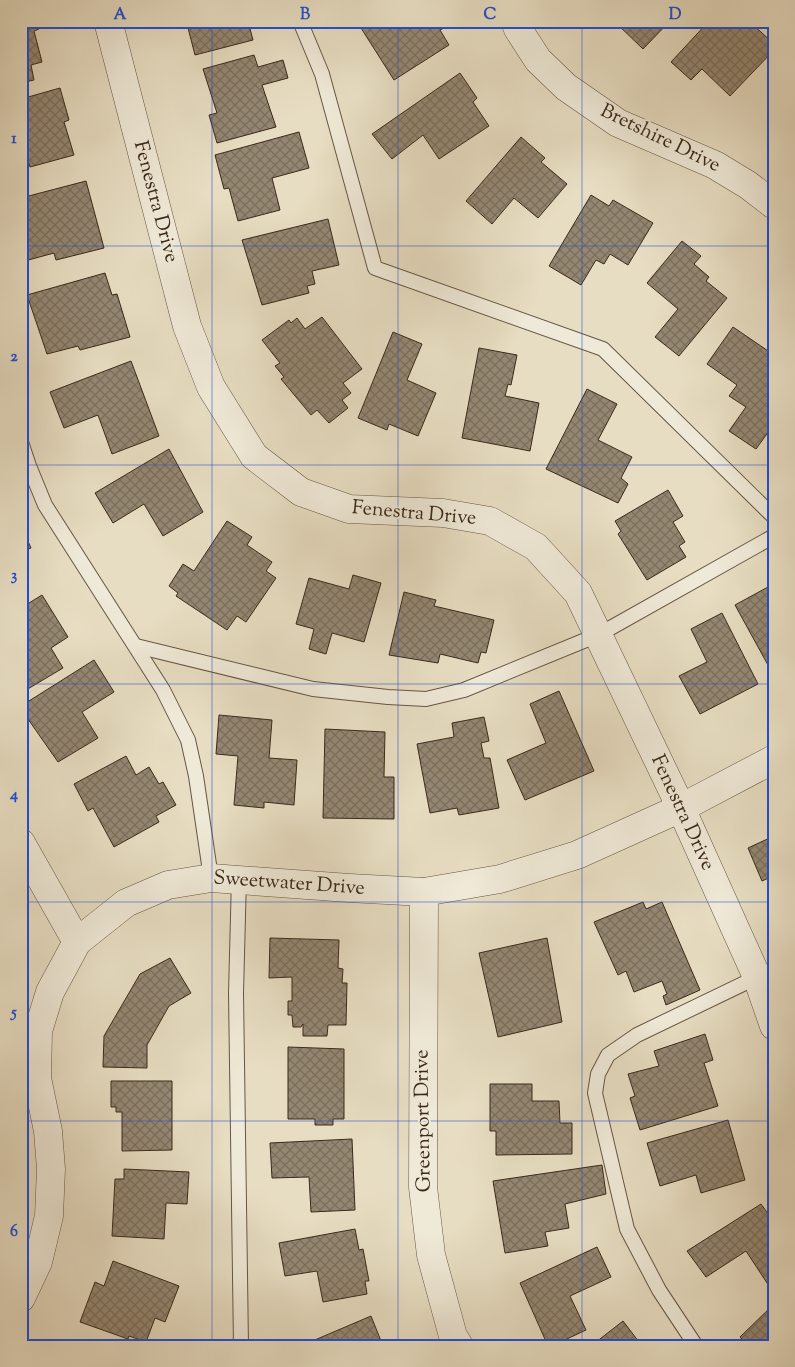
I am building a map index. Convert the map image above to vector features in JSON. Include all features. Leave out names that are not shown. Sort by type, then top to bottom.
[{"type":"street","name":"Fenestra Drive","points":[[108,21],[187,326],[211,387],[254,456],[301,492],[349,510],[443,513],[490,521],[536,547],[578,593],[680,808],[765,973],[774,1026]]},
{"type":"street","name":"Bretshire Drive","points":[[515,21],[538,60],[566,87],[618,122],[715,164],[748,185],[774,205]]},
{"type":"street","name":"Sweetwater Drive","points":[[21,1298],[38,1262],[49,1216],[51,1169],[48,1131],[36,1078],[38,1031],[50,992],[77,942],[126,904],[168,885],[211,878],[239,878],[349,888],[424,892],[500,879],[577,855],[680,808],[774,759]]},
{"type":"street","points":[[21,843],[77,942]]},
{"type":"street","name":"Greenport Drive","points":[[424,892],[423,1187],[431,1255],[458,1346]]},
{"type":"lane","points":[[300,21],[322,74],[375,268],[603,349],[774,517]]},
{"type":"lane","points":[[21,442],[45,505],[163,690],[188,740],[196,776],[211,878]]},
{"type":"lane","points":[[136,646],[313,688],[388,698],[426,699],[464,690],[598,635],[774,536]]},
{"type":"lane","points":[[239,878],[236,1003],[241,1346]]},
{"type":"lane","points":[[696,1346],[659,1290],[627,1230],[595,1093],[598,1074],[608,1055],[637,1035],[765,973]]},
{"type":"building","points":[[21,21],[37,21],[39,29],[34,31],[42,62],[31,65],[34,80],[21,83]]},
{"type":"building","points":[[195,21],[248,21],[253,40],[195,55],[187,24]]},
{"type":"building","points":[[372,21],[440,21],[444,28],[440,30],[449,45],[394,80],[361,28]]},
{"type":"building","points":[[614,21],[670,21],[643,49]]},
{"type":"building","points":[[709,21],[749,21],[774,44],[774,50],[730,96],[702,69],[691,80],[671,62]]},
{"type":"building","points":[[254,55],[258,67],[283,60],[288,78],[262,85],[276,127],[217,143],[209,115],[217,113],[203,69]]},
{"type":"building","points":[[460,73],[477,98],[473,102],[489,126],[439,159],[423,135],[392,159],[372,134]]},
{"type":"building","points":[[60,88],[69,120],[64,122],[74,155],[30,167],[21,137],[21,99]]},
{"type":"building","points":[[299,132],[309,168],[272,178],[280,210],[238,221],[229,188],[224,189],[215,155]]},
{"type":"building","points":[[521,137],[545,158],[541,162],[567,184],[538,218],[514,198],[492,224],[466,201]]},
{"type":"building","points":[[86,181],[104,248],[56,260],[54,253],[21,262],[21,198]]},
{"type":"building","points":[[591,195],[609,206],[613,200],[653,223],[628,265],[610,254],[604,264],[596,260],[581,285],[549,266]]},
{"type":"building","points":[[328,219],[339,265],[312,271],[315,284],[307,286],[309,293],[262,305],[242,240]]},
{"type":"building","points":[[682,241],[701,256],[694,264],[709,277],[706,281],[727,298],[679,356],[655,337],[678,309],[647,283]]},
{"type":"building","points":[[105,273],[112,295],[117,294],[130,337],[80,350],[78,346],[47,354],[27,295]]},
{"type":"building","points":[[322,317],[362,369],[343,383],[351,393],[342,400],[348,408],[329,423],[317,410],[311,415],[281,379],[284,377],[275,366],[280,363],[262,340],[289,320],[291,323],[297,318],[305,329]]},
{"type":"building","points":[[733,327],[774,355],[774,424],[756,449],[729,431],[746,407],[729,396],[737,385],[707,364]]},
{"type":"building","points":[[393,332],[422,344],[407,380],[436,393],[418,436],[389,424],[387,430],[358,418]]},
{"type":"building","points":[[479,348],[517,355],[511,385],[508,384],[505,396],[539,403],[530,451],[462,438]]},
{"type":"building","points":[[131,361],[159,436],[112,454],[98,415],[64,428],[50,392]]},
{"type":"building","points":[[587,389],[617,404],[598,440],[632,457],[621,478],[628,484],[618,503],[546,469]]},
{"type":"building","points":[[169,449],[203,512],[163,536],[144,504],[113,523],[95,493]]},
{"type":"building","points":[[668,490],[683,516],[673,522],[685,542],[679,546],[686,557],[647,580],[618,534],[621,531],[615,521]]},
{"type":"building","points":[[227,521],[252,537],[247,545],[272,562],[266,571],[276,578],[246,622],[237,616],[227,630],[176,596],[178,593],[169,586],[183,564],[194,571]]},
{"type":"building","points":[[21,526],[31,548],[21,552]]},
{"type":"building","points":[[353,575],[381,583],[364,642],[332,633],[326,654],[309,649],[314,629],[296,624],[309,578],[349,589]]},
{"type":"building","points":[[768,587],[774,599],[774,676],[735,605]]},
{"type":"building","points":[[404,592],[436,600],[434,606],[494,620],[486,653],[481,652],[478,663],[440,654],[438,663],[389,655]]},
{"type":"building","points":[[42,595],[68,637],[51,648],[63,668],[21,693],[21,608]]},
{"type":"building","points":[[722,613],[758,684],[700,714],[679,676],[707,662],[691,629]]},
{"type":"building","points":[[94,660],[114,692],[82,712],[98,738],[58,762],[21,709],[21,706]]},
{"type":"building","points":[[559,691],[594,771],[525,800],[507,760],[546,743],[530,704]]},
{"type":"building","points":[[219,715],[272,720],[269,758],[297,760],[294,805],[264,802],[264,808],[234,805],[238,756],[216,754]]},
{"type":"building","points":[[484,717],[489,741],[481,743],[484,758],[490,758],[499,808],[459,815],[457,808],[430,813],[417,744],[454,737],[452,723]]},
{"type":"building","points":[[325,729],[385,732],[384,777],[394,777],[394,819],[323,818]]},
{"type":"building","points":[[126,756],[136,775],[149,767],[159,784],[163,782],[176,805],[156,816],[159,822],[114,847],[93,808],[88,811],[74,784]]},
{"type":"building","points":[[774,836],[774,884],[771,877],[762,881],[748,848]]},
{"type":"building","points":[[643,902],[646,909],[662,902],[700,990],[666,1005],[663,996],[667,994],[662,981],[634,992],[626,971],[618,975],[594,922]]},
{"type":"building","points":[[270,938],[339,940],[338,968],[343,969],[342,983],[347,983],[346,1025],[328,1025],[327,1036],[303,1036],[303,1024],[301,1027],[293,1027],[292,1015],[288,1015],[288,1001],[292,1001],[292,977],[269,978]]},
{"type":"building","points":[[547,938],[562,1022],[498,1037],[479,953]]},
{"type":"building","points":[[170,958],[191,993],[169,1006],[147,1045],[147,1068],[103,1067],[104,1036],[140,974]]},
{"type":"building","points":[[705,1034],[713,1060],[704,1063],[718,1106],[640,1130],[630,1098],[635,1096],[628,1074],[659,1066],[654,1051]]},
{"type":"building","points":[[288,1047],[344,1049],[344,1119],[333,1119],[333,1125],[315,1125],[315,1119],[288,1119]]},
{"type":"building","points":[[111,1081],[172,1081],[172,1150],[122,1151],[122,1112],[116,1112],[116,1107],[111,1107]]},
{"type":"building","points":[[490,1084],[532,1084],[532,1101],[559,1101],[560,1123],[572,1123],[572,1154],[496,1155],[496,1131],[490,1131]]},
{"type":"building","points":[[728,1120],[745,1180],[701,1193],[696,1175],[660,1186],[647,1143]]},
{"type":"building","points":[[352,1139],[355,1210],[311,1212],[309,1177],[272,1178],[270,1143]]},
{"type":"building","points":[[602,1165],[606,1194],[565,1204],[569,1228],[545,1232],[548,1246],[505,1253],[493,1181]]},
{"type":"building","points":[[124,1169],[189,1172],[187,1204],[166,1203],[164,1239],[112,1236],[115,1179],[124,1179]]},
{"type":"building","points":[[761,1204],[774,1222],[774,1283],[769,1286],[746,1251],[706,1277],[687,1251]]},
{"type":"building","points":[[355,1229],[359,1250],[363,1249],[369,1281],[365,1281],[367,1294],[323,1302],[317,1271],[285,1276],[279,1243]]},
{"type":"building","points":[[597,1247],[611,1277],[570,1296],[586,1330],[552,1346],[548,1346],[520,1283]]},
{"type":"building","points":[[113,1261],[179,1286],[165,1322],[155,1318],[146,1342],[129,1336],[128,1339],[80,1322],[95,1282],[104,1286]]},
{"type":"building","points":[[774,1304],[774,1346],[748,1346],[740,1337]]},
{"type":"building","points":[[371,1316],[383,1346],[303,1346],[303,1345]]},
{"type":"building","points":[[623,1321],[642,1346],[591,1346]]}]
